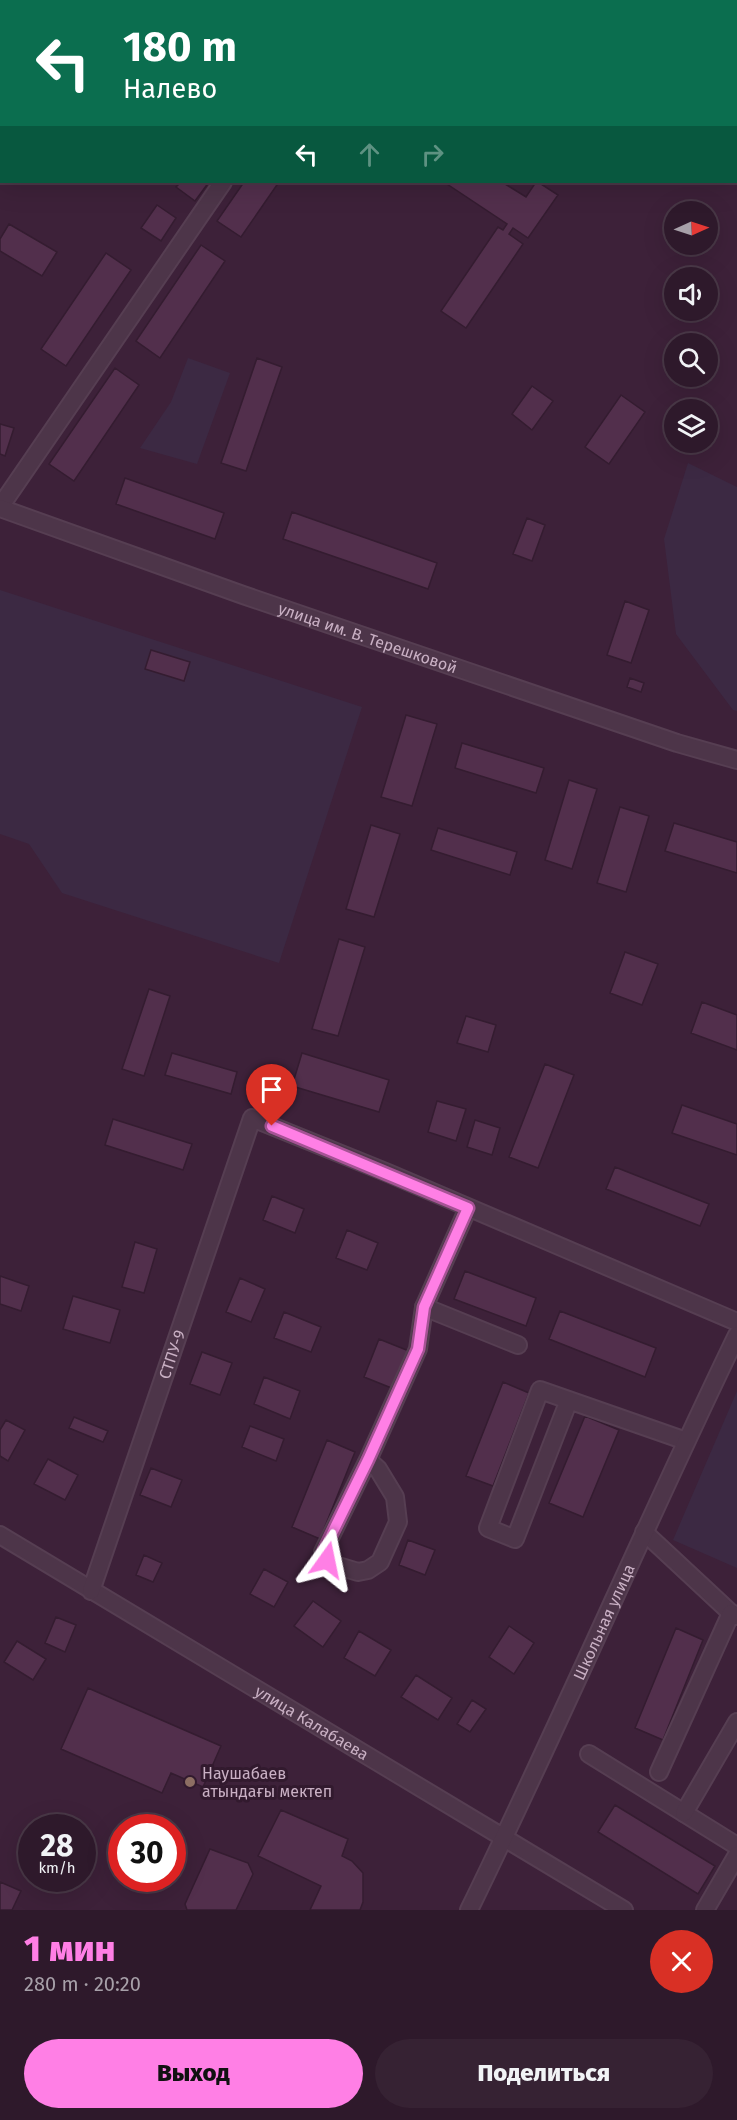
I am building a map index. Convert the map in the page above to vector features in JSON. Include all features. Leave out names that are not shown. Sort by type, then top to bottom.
[{"type":"street","points":[[0,507],[222,183]]},
{"type":"street","name":"улица им. В. Терешковой","points":[[0,507],[243,595],[646,732],[737,760]]},
{"type":"street","name":"СТПУ-9","points":[[92,1591],[252,1118],[468,1208]]},
{"type":"street","points":[[368,1460],[378,1469],[395,1497],[398,1521],[381,1562],[368,1570],[358,1572],[335,1565],[327,1560],[323,1552],[418,1349],[424,1307],[468,1208],[737,1322]]},
{"type":"street","points":[[424,1307],[518,1345]]},
{"type":"street","name":"Школьная улица","points":[[469,1910],[737,1335]]},
{"type":"street","points":[[568,1400],[515,1539],[488,1528],[540,1390],[686,1441]]},
{"type":"street","points":[[644,1532],[734,1615],[659,1772]]},
{"type":"street","name":"улица Калабаева","points":[[0,1535],[623,1910]]},
{"type":"street","points":[[684,1813],[737,1722]]},
{"type":"street","points":[[590,1754],[737,1846]]},
{"type":"street","points":[[705,1910],[737,1856]]},
{"type":"shaded area","points":[[188,358],[230,373],[197,464],[140,448],[171,402]]},
{"type":"shaded area","points":[[688,463],[737,487],[737,711],[733,710],[676,634],[664,539]]},
{"type":"shaded area","points":[[0,590],[362,707],[279,963],[62,893],[29,844],[0,834]]},
{"type":"shaded area","points":[[737,1391],[737,1568],[673,1540]]},
{"type":"building","points":[[180,183],[208,183],[195,201],[176,187]]},
{"type":"building","points":[[243,183],[278,183],[241,237],[217,221]]},
{"type":"building","points":[[446,183],[504,183],[526,197],[535,183],[540,183],[558,195],[528,238],[513,228],[509,234],[523,244],[466,328],[441,311],[498,227],[503,230],[507,224]]},
{"type":"building","points":[[157,205],[176,218],[161,241],[141,228]]},
{"type":"building","points":[[9,224],[57,252],[42,276],[0,251],[0,239]]},
{"type":"building","points":[[201,245],[225,261],[160,358],[136,341]]},
{"type":"building","points":[[106,253],[131,270],[66,366],[41,349]]},
{"type":"building","points":[[257,358],[282,367],[246,471],[221,463]]},
{"type":"building","points":[[115,368],[139,385],[74,481],[49,464]]},
{"type":"building","points":[[532,386],[553,401],[532,430],[512,414]]},
{"type":"building","points":[[621,395],[645,412],[609,464],[585,447]]},
{"type":"building","points":[[0,424],[14,428],[5,456],[0,454]]},
{"type":"building","points":[[125,478],[224,513],[215,539],[116,504]]},
{"type":"building","points":[[292,512],[437,563],[428,589],[283,539]]},
{"type":"building","points":[[527,518],[545,525],[532,561],[513,554]]},
{"type":"building","points":[[625,601],[649,610],[631,663],[607,655]]},
{"type":"building","points":[[151,650],[190,662],[184,681],[145,669]]},
{"type":"building","points":[[630,678],[644,683],[641,692],[627,687]]},
{"type":"building","points":[[406,715],[437,724],[412,806],[381,797]]},
{"type":"building","points":[[462,743],[544,768],[536,793],[455,768]]},
{"type":"building","points":[[569,780],[597,789],[572,869],[545,860]]},
{"type":"building","points":[[620,807],[649,816],[626,892],[597,883]]},
{"type":"building","points":[[674,823],[737,842],[737,873],[665,851]]},
{"type":"building","points":[[371,825],[400,834],[374,917],[346,909]]},
{"type":"building","points":[[438,828],[517,852],[510,875],[431,850]]},
{"type":"building","points":[[339,939],[365,947],[338,1036],[312,1029]]},
{"type":"building","points":[[625,952],[658,964],[642,1005],[610,993]]},
{"type":"building","points":[[149,989],[170,996],[144,1076],[122,1069]]},
{"type":"building","points":[[702,1002],[737,1015],[737,1050],[691,1033]]},
{"type":"building","points":[[466,1016],[496,1025],[488,1052],[457,1043]]},
{"type":"building","points":[[172,1053],[237,1072],[231,1094],[165,1075]]},
{"type":"building","points":[[302,1053],[389,1080],[379,1112],[292,1086]]},
{"type":"building","points":[[545,1064],[574,1075],[538,1168],[509,1157]]},
{"type":"building","points":[[437,1101],[466,1109],[456,1141],[428,1132]]},
{"type":"building","points":[[682,1105],[737,1124],[737,1155],[672,1133]]},
{"type":"building","points":[[113,1119],[192,1144],[183,1170],[105,1145]]},
{"type":"building","points":[[475,1120],[500,1128],[492,1155],[467,1147]]},
{"type":"building","points":[[615,1167],[709,1204],[700,1226],[606,1189]]},
{"type":"building","points":[[272,1196],[304,1209],[295,1233],[263,1220]]},
{"type":"building","points":[[347,1230],[378,1243],[367,1270],[336,1258]]},
{"type":"building","points":[[135,1242],[157,1249],[144,1293],[122,1287]]},
{"type":"building","points":[[465,1271],[536,1298],[526,1326],[454,1299]]},
{"type":"building","points":[[0,1276],[29,1286],[21,1311],[0,1304]]},
{"type":"building","points":[[240,1278],[265,1289],[251,1322],[226,1312]]},
{"type":"building","points":[[73,1296],[120,1310],[110,1343],[63,1329]]},
{"type":"building","points":[[560,1311],[656,1348],[645,1377],[549,1339]]},
{"type":"building","points":[[284,1312],[321,1327],[311,1352],[274,1338]]},
{"type":"building","points":[[379,1339],[409,1351],[394,1389],[364,1377]]},
{"type":"building","points":[[202,1352],[232,1363],[220,1395],[190,1384]]},
{"type":"building","points":[[264,1377],[300,1391],[290,1419],[254,1404]]},
{"type":"building","points":[[503,1382],[529,1393],[493,1486],[466,1476]]},
{"type":"building","points":[[585,1416],[619,1430],[583,1517],[549,1503]]},
{"type":"building","points":[[74,1417],[108,1431],[103,1442],[69,1428]]},
{"type":"building","points":[[6,1420],[25,1430],[8,1461],[0,1456],[0,1430]]},
{"type":"building","points":[[250,1426],[284,1439],[276,1461],[242,1447]]},
{"type":"building","points":[[327,1440],[355,1452],[320,1539],[292,1527]]},
{"type":"building","points":[[48,1459],[78,1475],[65,1500],[34,1484]]},
{"type":"building","points":[[151,1468],[182,1480],[171,1507],[140,1495]]},
{"type":"building","points":[[408,1540],[435,1550],[425,1575],[399,1565]]},
{"type":"building","points":[[144,1555],[162,1563],[153,1582],[136,1575]]},
{"type":"building","points":[[264,1569],[288,1582],[274,1607],[250,1594]]},
{"type":"building","points":[[313,1601],[341,1621],[323,1647],[294,1626]]},
{"type":"building","points":[[56,1617],[76,1625],[65,1652],[45,1643]]},
{"type":"building","points":[[509,1626],[534,1643],[514,1674],[489,1657]]},
{"type":"building","points":[[676,1628],[703,1640],[663,1740],[635,1728]]},
{"type":"building","points":[[359,1631],[391,1650],[375,1676],[344,1658]]},
{"type":"building","points":[[17,1641],[46,1659],[33,1680],[4,1662]]},
{"type":"building","points":[[416,1675],[452,1698],[438,1720],[401,1697]]},
{"type":"building","points":[[88,1688],[221,1746],[203,1787],[171,1773],[162,1793],[61,1749]]},
{"type":"building","points":[[472,1700],[486,1709],[470,1732],[457,1724]]},
{"type":"building","points":[[615,1805],[715,1866],[698,1894],[598,1832]]},
{"type":"building","points":[[281,1810],[348,1839],[342,1856],[352,1861],[363,1873],[363,1902],[360,1910],[310,1910],[321,1886],[258,1856]]},
{"type":"building","points":[[210,1849],[248,1863],[253,1874],[236,1910],[187,1910],[185,1904]]},
{"type":"building","points":[[0,1882],[21,1892],[12,1910],[0,1910]]},
{"type":"place","name":"Наушабаев атындағы мектеп","points":[[190,1782]]},
{"type":"route","points":[[272,1126],[468,1208],[424,1307],[418,1349],[323,1552],[327,1560]]}]
